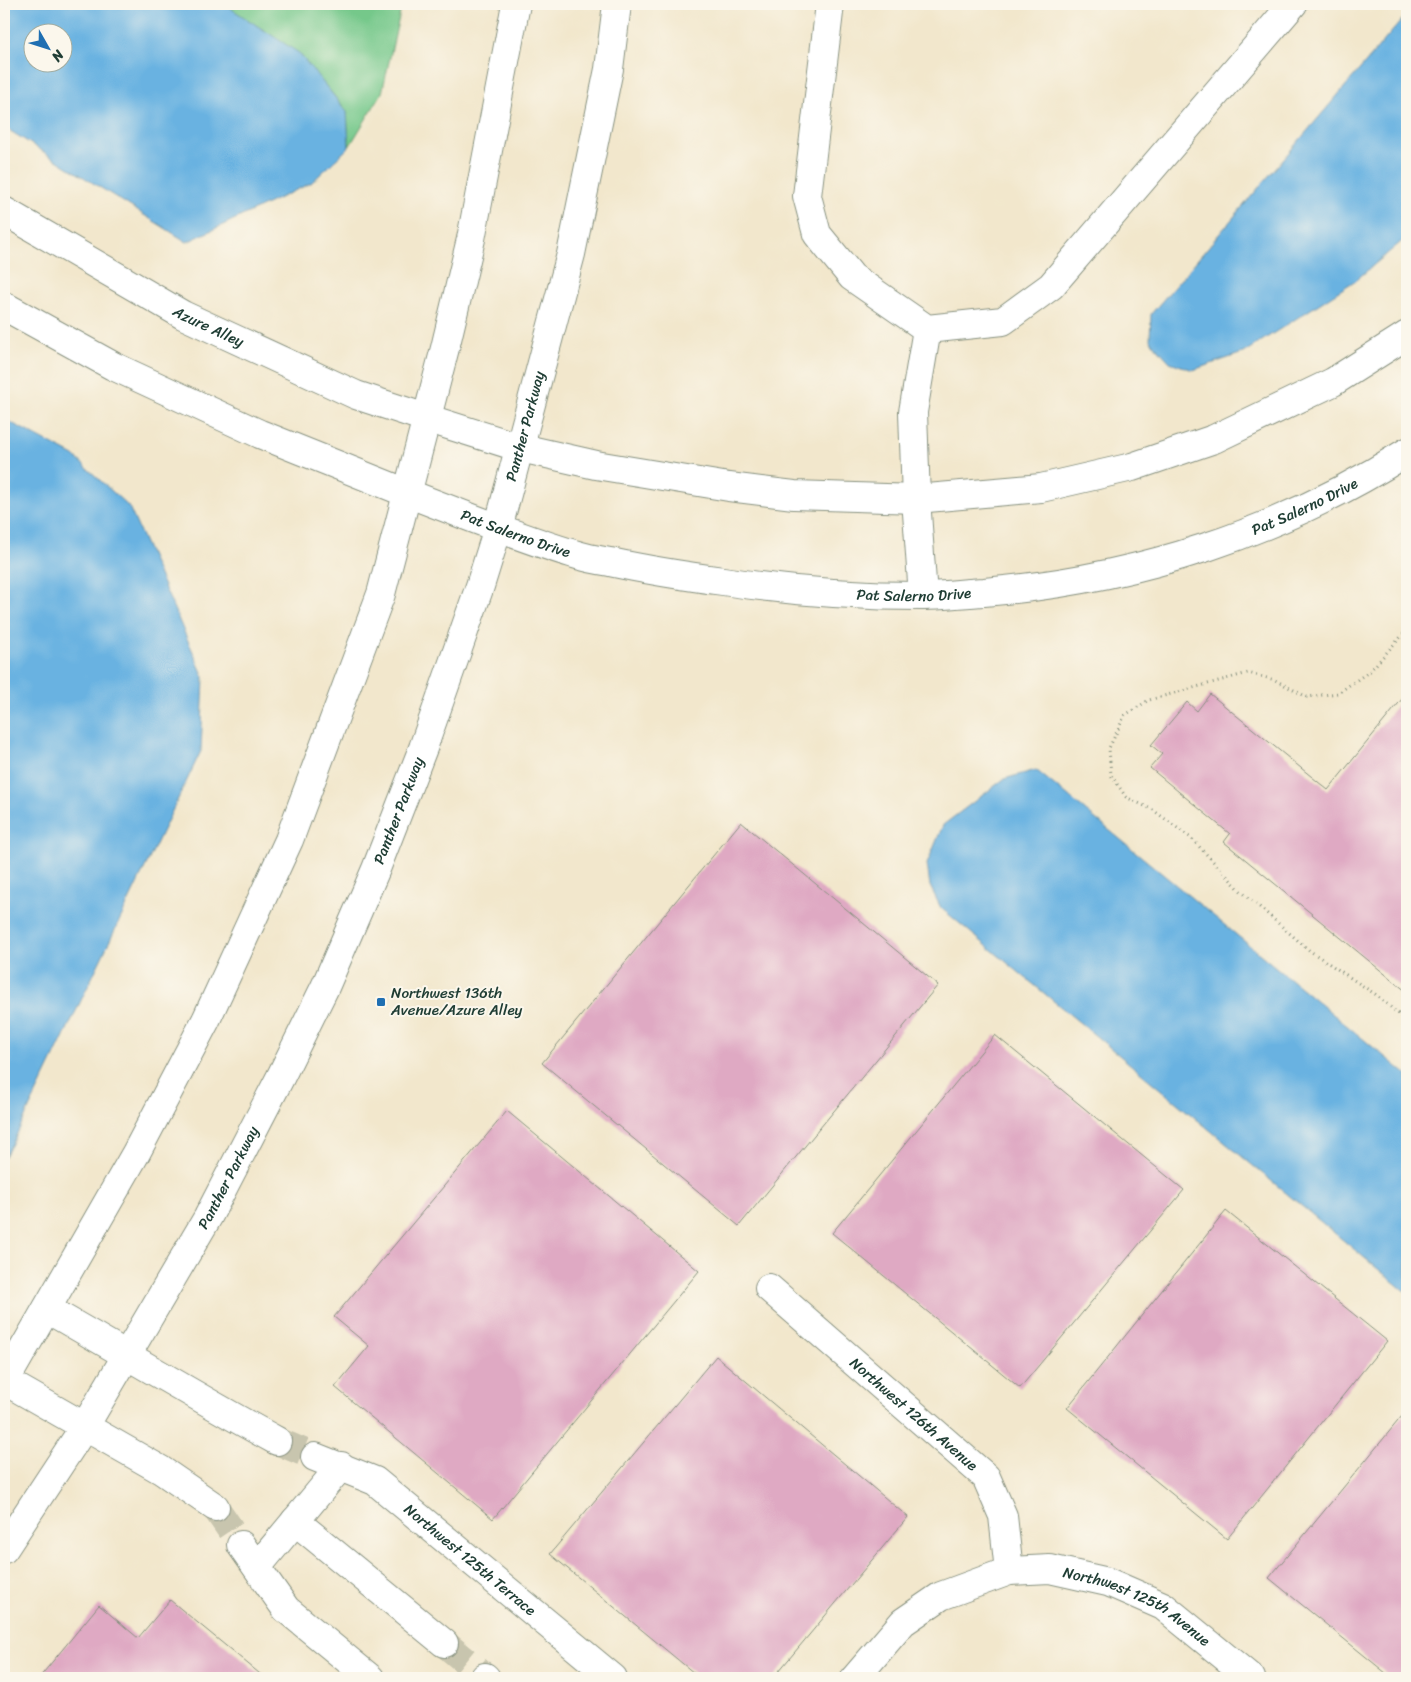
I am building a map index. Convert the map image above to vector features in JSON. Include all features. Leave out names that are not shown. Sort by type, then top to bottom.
[{"type":"main road","points":[[215,1507],[161,1470],[4,1382],[136,1153],[206,1020],[288,840],[380,594],[471,239],[516,4]]},
{"type":"main road","name":"Panther Parkway","points":[[4,1549],[85,1426],[208,1217],[276,1087],[325,987],[376,869],[423,748],[480,586],[498,528],[571,254],[609,68],[617,4]]},
{"type":"main road","points":[[830,4],[807,196],[818,234],[852,277],[927,329],[1003,321],[1051,286],[1293,4]]},
{"type":"main road","name":"Azure Alley","points":[[4,211],[182,315],[356,395],[426,418]]},
{"type":"main road","points":[[4,306],[113,366],[260,434],[407,493]]},
{"type":"main road","points":[[923,596],[916,499],[913,412],[927,329]]},
{"type":"main road","points":[[426,418],[520,448],[596,465],[761,492],[794,495],[916,499],[1041,488],[1132,467],[1214,439],[1333,382],[1407,335]]},
{"type":"main road","name":"Pat Salerno Drive","points":[[407,493],[498,528],[576,555],[654,572],[775,589],[839,594],[923,596],[1027,588],[1148,566],[1209,547],[1268,524],[1323,499],[1380,469],[1407,452]]},
{"type":"main road","name":"Northwest 126th Avenue","points":[[769,1288],[986,1477],[1004,1516],[1009,1571]]},
{"type":"main road","points":[[47,1309],[206,1402],[278,1441]]},
{"type":"main road","name":"Northwest 125th Terrace","points":[[316,1457],[375,1481],[613,1678]]},
{"type":"main road","points":[[257,1567],[341,1466]]},
{"type":"main road","points":[[295,1521],[444,1643]]},
{"type":"main road","points":[[241,1544],[286,1609],[370,1678]]},
{"type":"main road","name":"Northwest 125th Avenue","points":[[856,1678],[903,1622],[941,1596],[1009,1571],[1050,1569],[1108,1582],[1163,1606],[1251,1678]]},
{"type":"path","points":[[1407,630],[1370,672],[1338,693],[1307,697],[1275,680],[1248,673],[1149,700],[1125,715],[1108,748],[1110,775],[1126,797],[1153,810],[1191,838],[1241,891],[1310,951],[1375,994],[1407,1020]]},
{"type":"green space","points":[[224,4],[402,4],[382,93],[349,147],[347,111],[299,54]]},
{"type":"water","points":[[4,4],[224,4],[299,53],[347,112],[349,147],[311,183],[187,242],[4,127]]},
{"type":"water","points":[[1407,14],[1407,237],[1356,280],[1243,353],[1193,370],[1170,362],[1150,340],[1151,314]]},
{"type":"water","points":[[4,419],[74,456],[129,507],[204,677],[201,751],[4,1158]]},
{"type":"water","points":[[1036,770],[1407,1075],[1407,1293],[941,908],[930,886],[927,864],[943,825],[1004,779]]},
{"type":"building","points":[[1407,693],[1407,844],[1405,846],[1407,861],[1407,992],[1224,842],[1230,834],[1150,768],[1162,754],[1151,745],[1187,702],[1197,711],[1210,694],[1328,790]]},
{"type":"building","points":[[741,822],[938,985],[739,1226],[542,1063]]},
{"type":"building","points":[[995,1035],[1184,1190],[1020,1388],[832,1233]]},
{"type":"building","points":[[507,1111],[699,1271],[493,1519],[335,1387],[369,1346],[334,1317]]},
{"type":"building","points":[[1226,1211],[1387,1341],[1227,1539],[1067,1408]]},
{"type":"building","points":[[716,1356],[908,1517],[773,1678],[700,1678],[550,1554]]},
{"type":"building","points":[[1407,1410],[1407,1678],[1392,1678],[1269,1578]]},
{"type":"building","points":[[170,1600],[265,1678],[39,1678],[99,1605],[138,1638]]},
{"type":"tunnel","points":[[277,1441],[315,1457]]},
{"type":"tunnel","points":[[215,1507],[241,1545]]},
{"type":"tunnel","points":[[444,1643],[485,1677]]},
{"type":"place","name":"Northwest 136th Avenue/Azure Alley","points":[[381,1002]]}]
